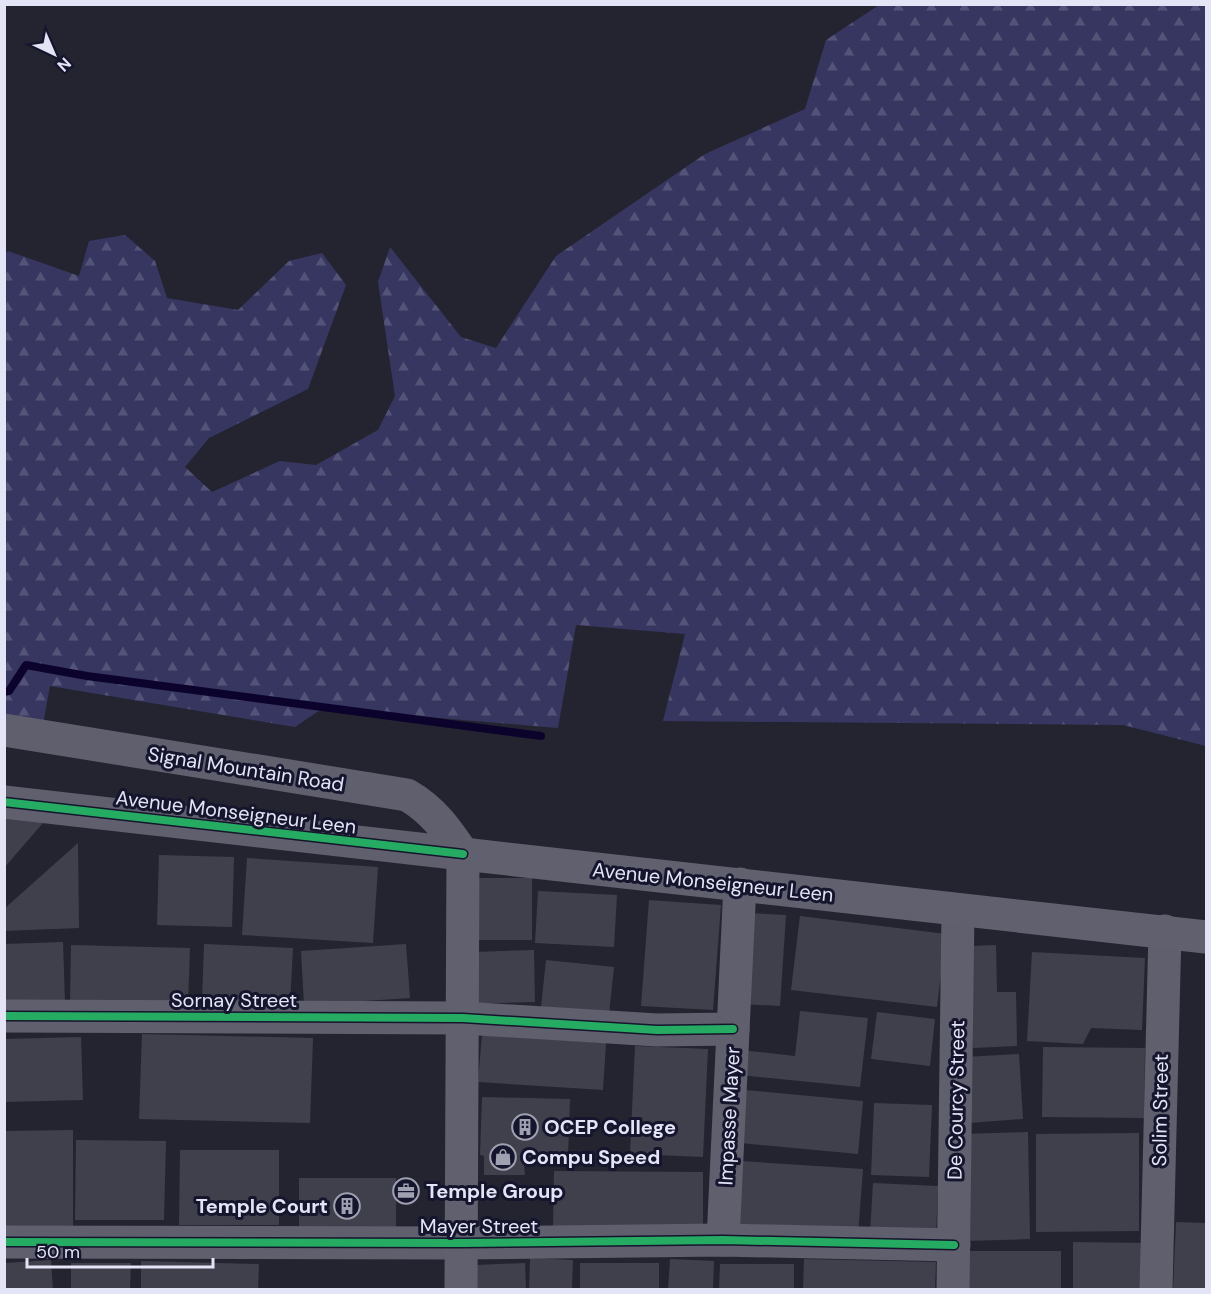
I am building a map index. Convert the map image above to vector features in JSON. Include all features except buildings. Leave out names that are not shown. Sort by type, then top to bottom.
[{"type":"main road","name":"Avenue Monseigneur Leen","points":[[463,854],[1206,937]]},
{"type":"main road","points":[[461,1290],[463,854]]},
{"type":"street","name":"Signal Mountain Road","points":[[4,730],[407,795],[423,804],[444,825],[463,854]]},
{"type":"street","name":"Avenue Monseigneur Leen","points":[[4,802],[463,854]]},
{"type":"street","name":"Impasse Mayer","points":[[723,1240],[740,884]]},
{"type":"street","name":"De Courcy Street","points":[[953,1290],[958,911]]},
{"type":"street","name":"Solim Street","points":[[1156,1290],[1165,931]]},
{"type":"street","name":"Sornay Street","points":[[4,1016],[463,1018],[657,1030],[733,1029]]},
{"type":"street","name":"Mayer Street","points":[[4,1242],[462,1243],[723,1240],[954,1245]]},
{"type":"green space","points":[[879,5],[1206,5],[1206,746],[1123,725],[663,721],[685,634],[576,625],[558,728],[323,708],[295,727],[50,686],[43,724],[5,720],[4,254],[8,251],[79,276],[89,241],[125,235],[155,261],[167,298],[238,310],[289,261],[322,253],[346,285],[308,389],[209,438],[185,467],[212,492],[280,461],[316,465],[378,430],[395,396],[378,282],[390,247],[461,337],[496,348],[556,256],[705,154],[805,109],[826,40]]},
{"type":"waterway","points":[[4,692],[9,691],[26,665],[87,676],[541,736]]},
{"type":"cycle path","points":[[4,802],[463,854]]},
{"type":"cycle path","points":[[4,1016],[463,1018],[657,1030],[733,1029]]},
{"type":"cycle path","points":[[4,1242],[462,1243],[723,1240],[954,1245]]},
{"type":"place","name":"OCEP College","points":[[525,1127]]},
{"type":"place","name":"Compu Speed","points":[[503,1157]]},
{"type":"place","name":"Temple Group","points":[[406,1191]]},
{"type":"place","name":"Temple Court","points":[[347,1206]]}]
